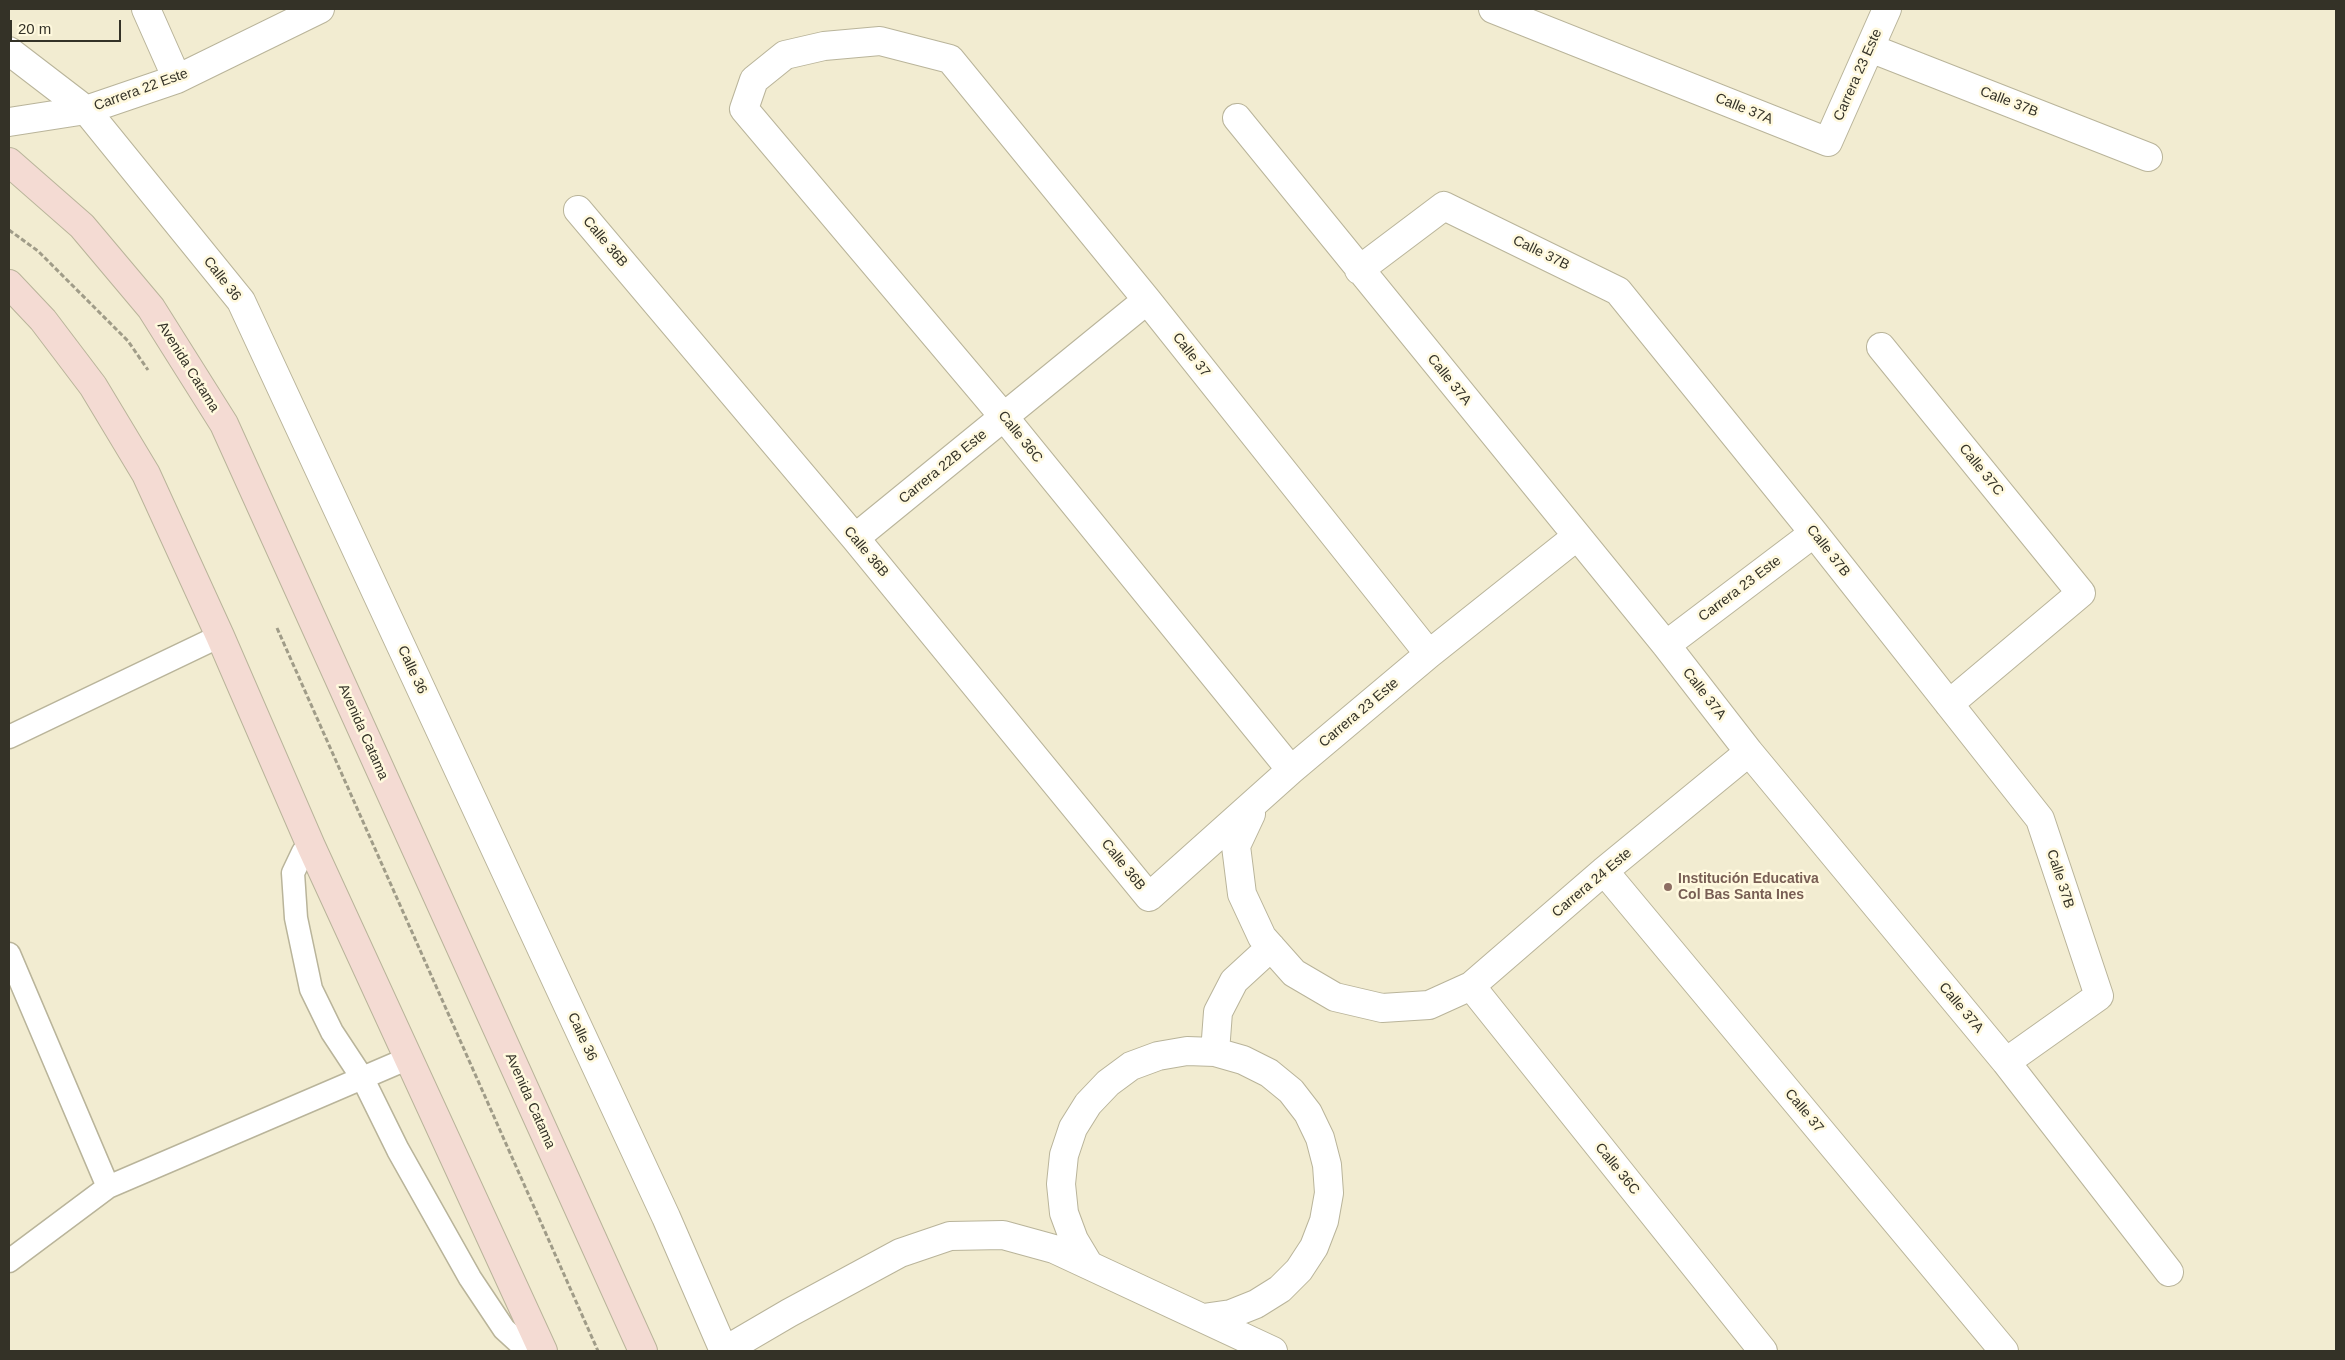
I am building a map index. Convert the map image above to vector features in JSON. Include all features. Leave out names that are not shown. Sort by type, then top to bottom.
[{"type":"main road","name":"Avenida Catama","points":[[9,162],[82,226],[151,308],[224,424],[643,1351]]},
{"type":"main road","points":[[9,284],[43,320],[93,386],[146,474],[220,636],[311,846],[543,1351]]},
{"type":"street","points":[[146,9],[177,79]]},
{"type":"street","name":"Carrera 22 Este","points":[[9,122],[86,110],[177,79],[320,9]]},
{"type":"street","name":"Calle 37A","points":[[1493,9],[1828,142]]},
{"type":"street","name":"Carrera 23 Este","points":[[1828,142],[1887,9]]},
{"type":"street","name":"Calle 37","points":[[744,108],[754,80],[785,55],[824,46],[880,41],[950,59],[1147,300],[1428,654]]},
{"type":"street","name":"Calle 37B","points":[[1870,48],[2148,156]]},
{"type":"street","name":"Calle 36","points":[[9,51],[86,110],[241,301],[666,1217],[724,1351]]},
{"type":"street","name":"Calle 36C","points":[[744,108],[1004,417],[1291,770]]},
{"type":"street","name":"Calle 37A","points":[[1237,118],[1576,538],[1666,645],[1749,752],[2006,1062],[2170,1272]]},
{"type":"street","name":"Calle 37B","points":[[1359,270],[1444,206],[1618,291],[1814,533],[2040,819],[2100,996],[2006,1062]]},
{"type":"street","name":"Calle 36B","points":[[578,210],[855,538],[1149,898]]},
{"type":"street","name":"Carrera 22B Este","points":[[855,538],[1147,300]]},
{"type":"street","name":"Calle 37C","points":[[1881,347],[2081,593],[1949,704]]},
{"type":"street","name":"Carrera 23 Este","points":[[1666,645],[1814,533]]},
{"type":"street","name":"Carrera 23 Este","points":[[1149,898],[1291,770],[1428,654],[1576,538]]},
{"type":"street","name":"Carrera 24 Este","points":[[1270,947],[1294,973],[1335,997],[1382,1008],[1429,1005],[1471,986],[1604,871],[1749,752]]},
{"type":"street","points":[[1216,1052],[1218,1012],[1234,981],[1270,947],[1262,937],[1242,894],[1236,846],[1256,803]]},
{"type":"street","name":"Calle 37","points":[[1604,871],[2004,1351]]},
{"type":"street","name":"Calle 36C","points":[[1471,986],[1763,1351]]},
{"type":"street","points":[[1089,1265],[1074,1240],[1064,1213],[1061,1184],[1064,1155],[1073,1128],[1094,1097],[1108,1083],[1131,1066],[1158,1056],[1187,1051],[1216,1052],[1243,1060],[1269,1073],[1297,1099],[1308,1113],[1320,1138],[1327,1165],[1328,1193],[1324,1221],[1314,1247],[1300,1270],[1280,1289],[1256,1304],[1231,1314],[1203,1318]]},
{"type":"street","points":[[724,1351],[789,1312],[900,1253],[950,1236],[1004,1235],[1054,1249],[1273,1351]]},
{"type":"lane","points":[[9,737],[220,636]]},
{"type":"lane","points":[[311,846],[303,852],[293,873],[296,918],[311,989],[332,1032],[363,1080],[398,1150],[470,1278],[504,1329],[528,1351]]},
{"type":"lane","points":[[9,954],[17,996],[108,1187]]},
{"type":"lane","points":[[9,1261],[108,1187],[363,1080],[409,1058]]},
{"type":"path","points":[[9,230],[38,251],[128,341],[150,373]]},
{"type":"path","points":[[274,622],[598,1351]]},
{"type":"place","name":"Institución Educativa Col Bas Santa Ines","points":[[1668,887]]}]
